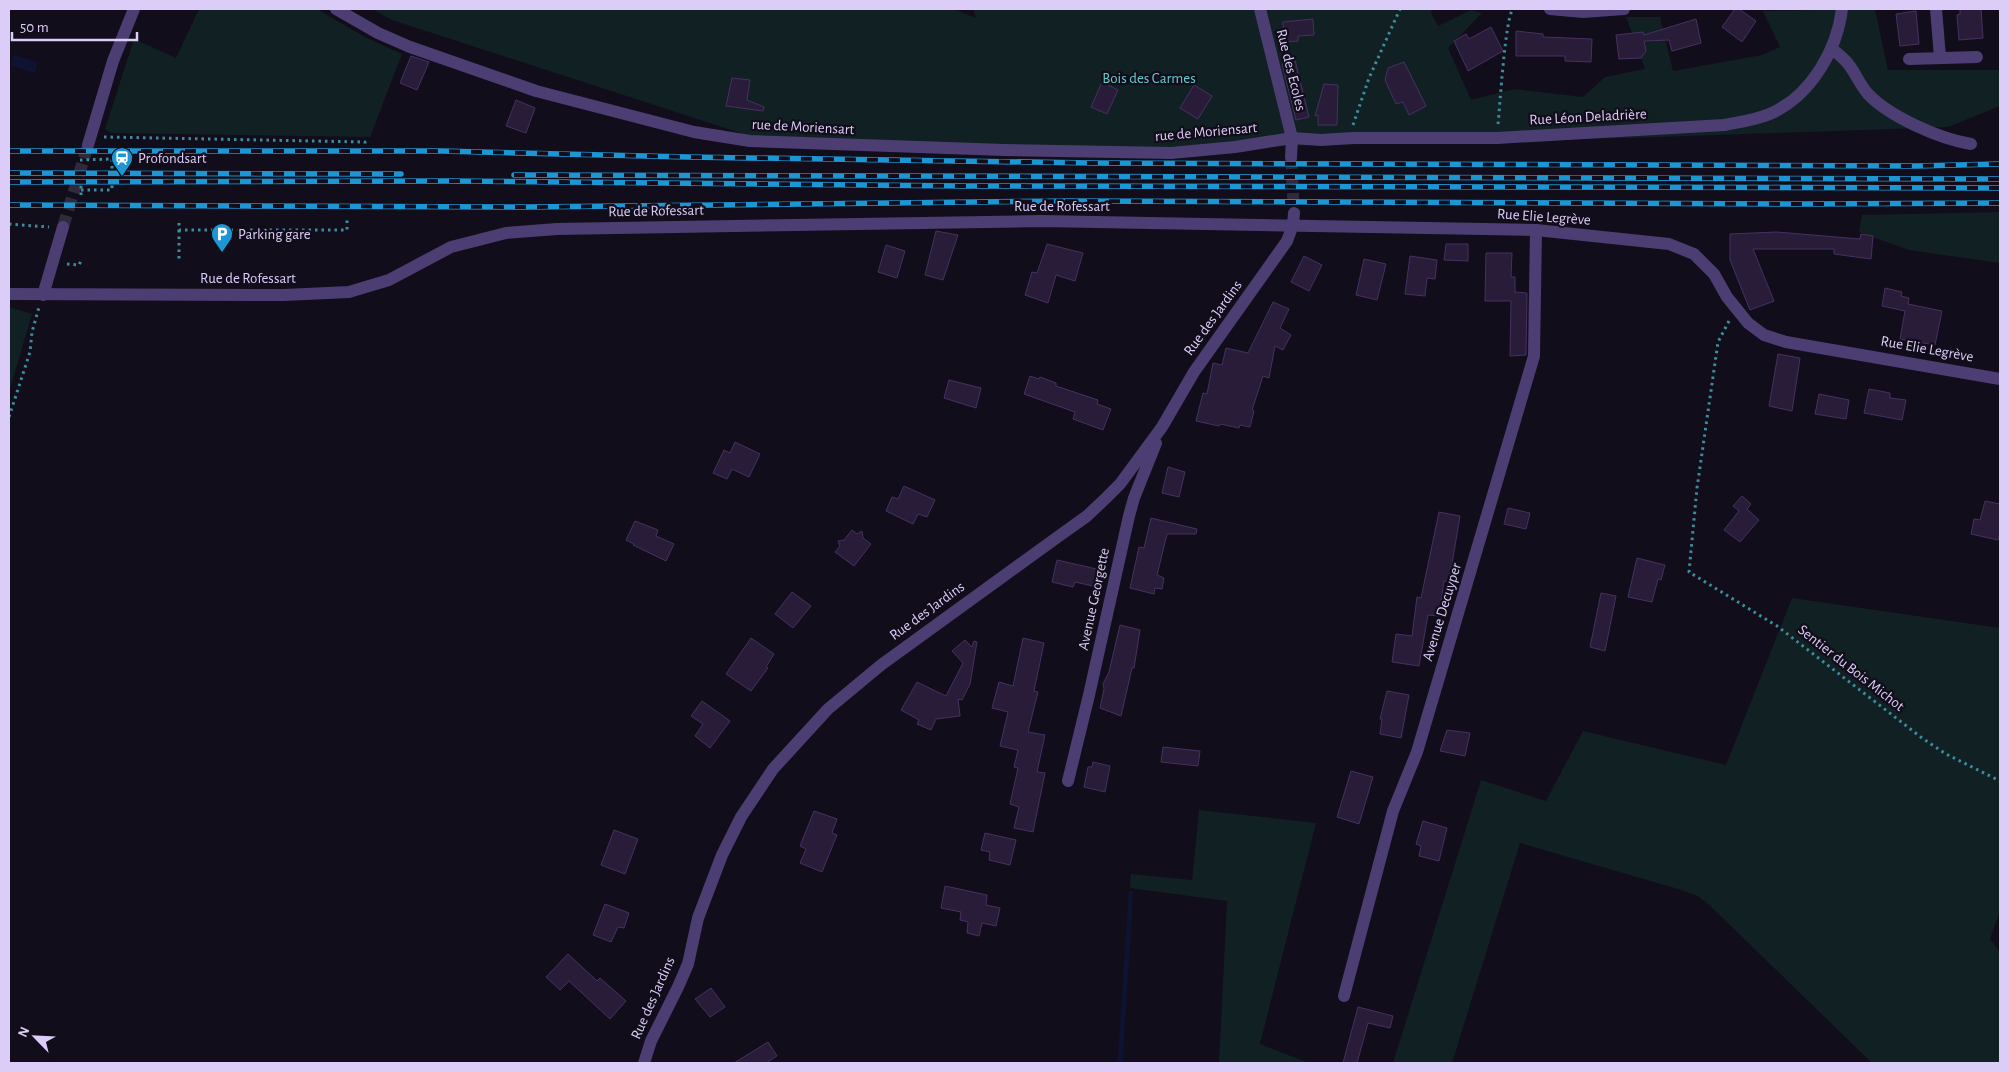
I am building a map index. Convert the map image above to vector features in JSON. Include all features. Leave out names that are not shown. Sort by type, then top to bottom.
[{"type":"street","points":[[89,141],[113,61],[134,9]]},
{"type":"street","name":"rue de Moriensart","points":[[336,9],[347,17],[390,39],[503,81],[694,132],[750,142],[1171,153],[1235,147],[1292,138]]},
{"type":"street","name":"Rue des Ecoles","points":[[1260,9],[1292,138]]},
{"type":"street","points":[[1550,9],[1583,12],[1624,9]]},
{"type":"street","name":"Rue Léon Deladrière","points":[[1292,138],[1321,140],[1353,138],[1497,138],[1724,125],[1749,121],[1772,113],[1795,98],[1816,76],[1832,49],[1842,9]]},
{"type":"street","points":[[1936,9],[1940,57]]},
{"type":"street","points":[[1832,49],[1845,60],[1868,93],[1886,109],[1936,135],[1952,141],[1971,144]]},
{"type":"street","points":[[1909,59],[1940,57],[1977,58]]},
{"type":"street","points":[[1291,157],[1292,138]]},
{"type":"street","name":"Rue de Rofessart","points":[[9,294],[284,295],[349,292],[389,280],[451,247],[506,233],[557,229],[1294,219],[1316,226]]},
{"type":"street","name":"Rue des Jardins","points":[[644,1063],[651,1041],[688,964],[698,918],[722,855],[741,817],[773,769],[828,708],[881,665],[1087,516],[1120,484],[1162,428],[1194,372],[1287,241],[1294,219]]},
{"type":"street","name":"Rue Elie Legrève","points":[[1316,226],[1536,230],[1669,244],[1694,254],[1714,274],[1738,312],[1748,323],[1764,334],[1786,342],[2000,379]]},
{"type":"street","points":[[43,295],[63,227]]},
{"type":"street","name":"Avenue Decuyper","points":[[1344,996],[1394,812],[1417,752],[1534,356],[1536,230]]},
{"type":"street","name":"Avenue Georgette","points":[[1068,781],[1129,516],[1134,498],[1162,428]]},
{"type":"path","points":[[1353,138],[1352,127],[1359,104],[1400,9]]},
{"type":"path","points":[[1497,138],[1510,12],[1513,9]]},
{"type":"path","points":[[89,141],[365,142],[365,147]]},
{"type":"path","points":[[80,160],[112,159],[112,190],[81,190]]},
{"type":"path","points":[[179,230],[347,230],[347,219]]},
{"type":"path","points":[[179,223],[180,260]]},
{"type":"path","points":[[9,224],[50,227]]},
{"type":"path","points":[[9,417],[30,352],[32,332],[43,295]]},
{"type":"path","name":"Sentier du Bois Michot","points":[[1738,312],[1726,326],[1718,342],[1697,488],[1689,572],[1777,626],[1938,749],[2000,781]]},
{"type":"green space","points":[[199,9],[317,9],[365,37],[402,54],[370,137],[111,133],[105,129],[134,39],[176,58]]},
{"type":"green space","name":"Bois des Carmes","points":[[372,9],[953,9],[976,18],[973,9],[1432,9],[1431,13],[1438,26],[1471,10],[1482,13],[1448,48],[1471,100],[1514,89],[1583,97],[1605,77],[1645,69],[1626,17],[1660,17],[1673,71],[1762,55],[1780,47],[1763,11],[1875,9],[1888,70],[2000,70],[2000,106],[1948,127],[1659,137],[1151,149],[759,139],[392,20]]},
{"type":"green space","points":[[2000,212],[2000,263],[1909,250],[1859,232],[1862,215]]},
{"type":"green space","points":[[9,307],[32,314],[9,392]]},
{"type":"green space","points":[[1792,598],[2000,628],[2000,911],[1990,939],[2000,952],[2000,1063],[1872,1063],[1698,896],[1520,843],[1452,1063],[1393,1063],[1481,780],[1546,801],[1583,731],[1726,765]]},
{"type":"green space","points":[[1199,810],[1316,823],[1260,1044],[1309,1063],[1219,1063],[1227,901],[1130,888],[1131,874],[1192,880]]},
{"type":"water","points":[[14,55],[38,62],[35,73],[11,66]]},
{"type":"building","points":[[1735,9],[1739,9],[1756,21],[1742,42],[1722,27]]},
{"type":"building","points":[[1960,9],[1981,9],[1983,38],[1959,40],[1957,15],[1960,14]]},
{"type":"building","points":[[1916,11],[1919,44],[1900,46],[1896,14]]},
{"type":"building","points":[[1313,19],[1314,35],[1298,36],[1298,41],[1284,42],[1283,22]]},
{"type":"building","points":[[1696,19],[1701,43],[1672,51],[1669,40],[1644,41],[1646,51],[1641,58],[1619,59],[1616,35],[1643,32],[1644,35]]},
{"type":"building","points":[[1491,27],[1503,51],[1468,71],[1454,41],[1466,34],[1469,39]]},
{"type":"building","points":[[1516,31],[1543,34],[1543,37],[1592,39],[1591,62],[1565,61],[1565,56],[1516,56]]},
{"type":"building","points":[[411,56],[429,62],[417,90],[400,83]]},
{"type":"building","points":[[1295,60],[1309,117],[1296,120],[1282,64]]},
{"type":"building","points":[[1404,62],[1426,106],[1409,115],[1403,102],[1396,104],[1385,80],[1388,68]]},
{"type":"building","points":[[732,78],[750,80],[747,100],[764,107],[763,111],[726,106]]},
{"type":"building","points":[[1102,82],[1118,90],[1107,114],[1091,107]]},
{"type":"building","points":[[1324,84],[1338,85],[1337,125],[1318,125],[1318,115],[1315,116]]},
{"type":"building","points":[[1194,85],[1212,96],[1198,119],[1180,108]]},
{"type":"building","points":[[516,100],[535,108],[526,133],[506,126]]},
{"type":"building","points":[[936,231],[958,235],[943,280],[925,275]]},
{"type":"building","points":[[1777,232],[1860,239],[1861,234],[1873,236],[1871,259],[1834,254],[1834,249],[1753,249],[1774,301],[1750,310],[1730,260],[1730,234]]},
{"type":"building","points":[[1047,244],[1083,253],[1075,281],[1056,275],[1048,303],[1025,295],[1032,272],[1037,273]]},
{"type":"building","points":[[1446,244],[1468,244],[1468,261],[1444,260]]},
{"type":"building","points":[[886,245],[905,251],[897,278],[878,272]]},
{"type":"building","points":[[1486,253],[1512,253],[1511,277],[1515,277],[1515,292],[1527,293],[1526,355],[1510,356],[1511,301],[1485,301]]},
{"type":"building","points":[[1304,256],[1322,265],[1309,291],[1291,282]]},
{"type":"building","points":[[1410,256],[1437,260],[1435,279],[1427,278],[1425,296],[1405,294]]},
{"type":"building","points":[[1364,259],[1386,264],[1377,300],[1356,295]]},
{"type":"building","points":[[1885,288],[1902,292],[1901,296],[1909,298],[1908,304],[1942,311],[1935,345],[1900,339],[1905,311],[1882,306]]},
{"type":"building","points":[[1273,302],[1289,309],[1280,328],[1291,335],[1283,350],[1275,346],[1269,378],[1263,376],[1252,410],[1254,411],[1250,427],[1240,425],[1239,428],[1220,424],[1219,426],[1196,421],[1203,393],[1207,394],[1213,363],[1222,365],[1226,348],[1248,353]]},
{"type":"building","points":[[1778,354],[1800,358],[1792,411],[1769,406]]},
{"type":"building","points":[[1030,376],[1039,379],[1040,377],[1056,383],[1056,386],[1098,400],[1097,404],[1111,409],[1103,430],[1073,419],[1075,412],[1024,394]]},
{"type":"building","points":[[949,380],[981,388],[976,408],[944,398]]},
{"type":"building","points":[[1869,389],[1890,393],[1890,398],[1906,400],[1902,420],[1864,413]]},
{"type":"building","points":[[1819,394],[1849,400],[1846,419],[1815,414]]},
{"type":"building","points":[[735,442],[760,454],[749,477],[732,469],[727,479],[713,473],[724,450],[730,453]]},
{"type":"building","points":[[1168,467],[1185,472],[1179,497],[1162,493]]},
{"type":"building","points":[[904,486],[935,500],[927,517],[918,514],[913,524],[886,511],[892,497],[898,499]]},
{"type":"building","points":[[1742,496],[1751,504],[1747,509],[1759,520],[1740,542],[1724,530],[1739,511],[1733,506]]},
{"type":"building","points":[[1985,501],[2000,504],[2000,533],[1998,540],[1971,534],[1974,519],[1980,520]]},
{"type":"building","points":[[1508,508],[1530,513],[1526,529],[1504,524]]},
{"type":"building","points":[[1439,512],[1460,516],[1449,582],[1444,581],[1439,616],[1428,615],[1419,666],[1392,662],[1396,634],[1412,636],[1417,597],[1421,598]]},
{"type":"building","points":[[1151,518],[1197,529],[1196,534],[1167,534],[1157,575],[1164,578],[1162,589],[1155,588],[1154,594],[1130,588],[1139,547],[1144,548]]},
{"type":"building","points":[[635,521],[658,530],[656,536],[674,544],[666,561],[626,540]]},
{"type":"building","points":[[852,530],[857,534],[862,531],[863,538],[871,544],[854,566],[835,552],[840,546],[838,541],[844,540]]},
{"type":"building","points":[[1637,558],[1665,565],[1661,580],[1658,579],[1652,602],[1628,597]]},
{"type":"building","points":[[1057,560],[1101,570],[1097,587],[1075,582],[1073,587],[1052,582]]},
{"type":"building","points":[[792,592],[811,606],[793,628],[775,614]]},
{"type":"building","points":[[1601,593],[1616,596],[1605,651],[1590,647]]},
{"type":"building","points":[[1120,625],[1140,630],[1134,668],[1132,668],[1121,716],[1100,708],[1104,689],[1103,684],[1109,672]]},
{"type":"building","points":[[751,638],[774,654],[766,667],[768,668],[751,691],[726,674]]},
{"type":"building","points":[[1023,638],[1044,643],[1034,691],[1038,692],[1028,732],[1045,735],[1037,772],[1045,773],[1033,832],[1014,828],[1019,807],[1010,804],[1018,768],[1014,767],[1018,750],[1000,746],[1008,712],[992,708],[999,682],[1013,686]]},
{"type":"building","points":[[965,640],[972,647],[974,641],[977,642],[970,684],[962,700],[958,699],[960,716],[936,719],[931,730],[917,724],[919,720],[901,710],[917,682],[946,696],[963,663],[952,651]]},
{"type":"building","points":[[1387,691],[1409,695],[1401,738],[1380,734],[1382,719],[1380,719]]},
{"type":"building","points":[[702,701],[730,721],[710,748],[695,736],[703,724],[691,716]]},
{"type":"building","points":[[1447,730],[1470,733],[1465,756],[1440,751]]},
{"type":"building","points":[[1163,747],[1200,751],[1198,766],[1161,762]]},
{"type":"building","points":[[1093,762],[1110,766],[1105,792],[1084,787],[1088,767],[1092,767]]},
{"type":"building","points":[[1351,771],[1373,777],[1359,824],[1337,817]]},
{"type":"building","points":[[814,811],[837,819],[832,833],[837,835],[822,872],[800,863],[806,849],[800,846]]},
{"type":"building","points":[[1423,821],[1447,828],[1439,861],[1419,856],[1421,846],[1416,844]]},
{"type":"building","points":[[614,830],[638,839],[625,874],[601,865]]},
{"type":"building","points":[[985,833],[1016,840],[1010,865],[989,860],[990,852],[981,850]]},
{"type":"building","points":[[945,886],[987,895],[986,905],[1000,908],[996,926],[982,923],[979,936],[967,933],[968,922],[960,920],[961,912],[941,908]]},
{"type":"building","points":[[605,904],[629,913],[624,928],[618,927],[611,942],[593,935]]},
{"type":"building","points":[[568,954],[597,981],[600,978],[626,1001],[610,1019],[569,981],[560,990],[546,977]]},
{"type":"building","points":[[711,988],[725,1007],[710,1017],[695,999]]},
{"type":"building","points":[[1358,1007],[1393,1016],[1390,1028],[1368,1023],[1357,1063],[1343,1063]]},
{"type":"building","points":[[768,1042],[777,1056],[766,1063],[734,1063]]},
{"type":"waterway","points":[[1120,1063],[1131,893]]},
{"type":"tunnel","points":[[63,227],[88,145]]},
{"type":"tunnel","points":[[1291,157],[1294,213]]},
{"type":"railway","points":[[9,151],[441,151],[1092,163],[1916,166],[2000,164]]},
{"type":"railway","points":[[9,173],[401,174]]},
{"type":"railway","points":[[514,175],[2000,179]]},
{"type":"railway","points":[[9,182],[448,181],[965,186],[2000,188]]},
{"type":"railway","points":[[9,205],[527,207],[1069,201],[2000,203]]},
{"type":"place","name":"Profondsart","points":[[122,177]]},
{"type":"place","name":"Parking gare","points":[[222,253]]}]
